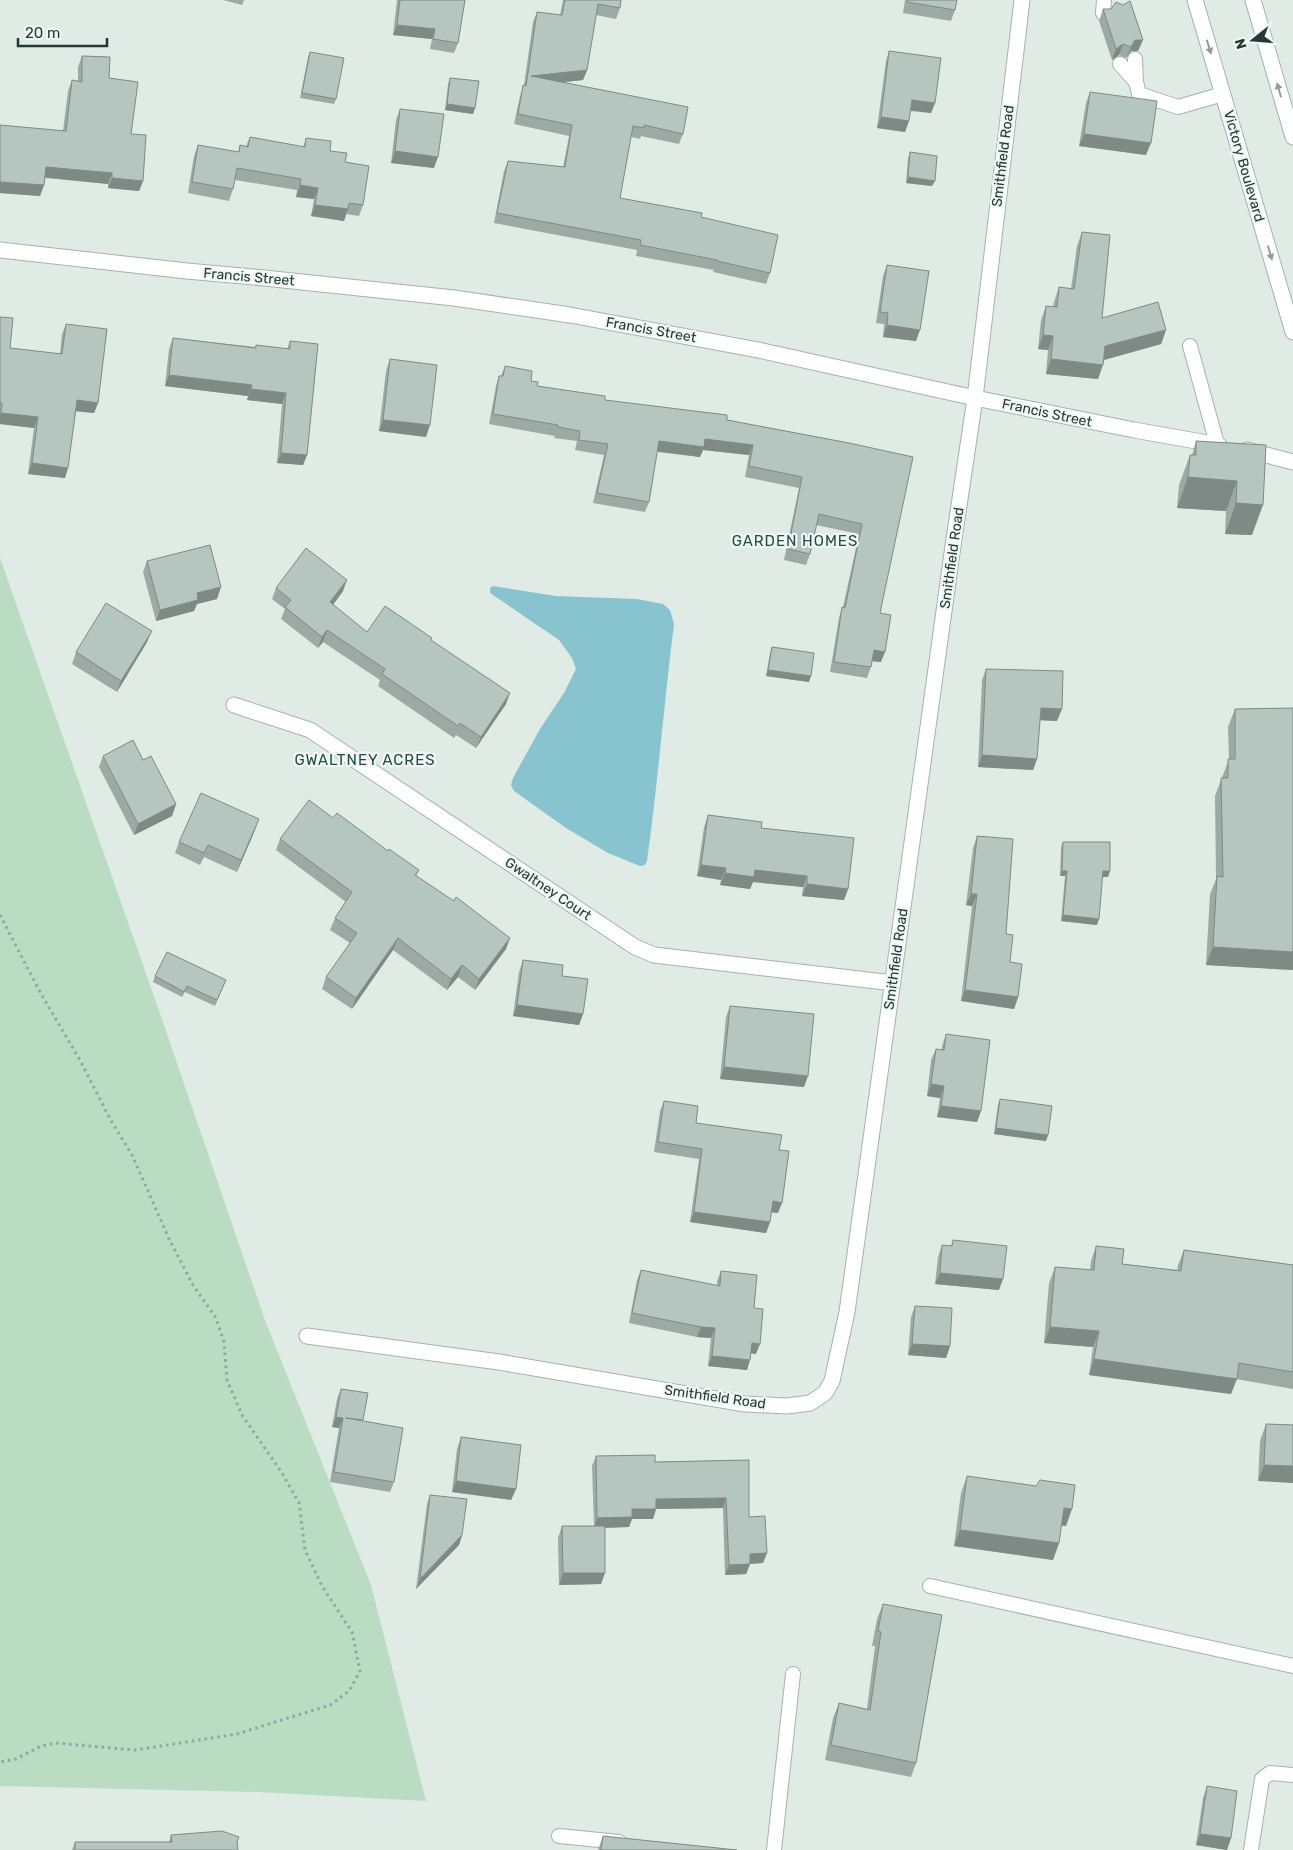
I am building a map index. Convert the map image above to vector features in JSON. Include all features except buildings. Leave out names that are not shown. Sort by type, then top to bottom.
[{"type":"street","name":"Smithfield Road","points":[[307,1336],[499,1362],[745,1404],[787,1406],[810,1403],[825,1393],[832,1381],[847,1312],[975,398],[1022,0]]},
{"type":"street","name":"Victory Boulevard","points":[[1195,0],[1293,332]]},
{"type":"street","points":[[1253,0],[1293,137]]},
{"type":"street","name":"Francis Street","points":[[0,250],[187,272],[445,297],[560,314],[763,351],[975,398],[1134,430],[1217,444],[1293,462]]},
{"type":"street","name":"Gwaltney Court","points":[[234,705],[310,730],[635,947],[654,955],[893,983]]},
{"type":"lane","points":[[1135,59],[1136,82],[1139,94],[1178,107],[1223,94]]},
{"type":"lane","points":[[1120,64],[1136,82]]},
{"type":"lane","points":[[1190,346],[1217,444]]},
{"type":"lane","points":[[930,1586],[1293,1666]]},
{"type":"lane","points":[[774,1850],[793,1674]]},
{"type":"lane","points":[[1251,1850],[1262,1779],[1270,1773],[1293,1774]]},
{"type":"lane","points":[[559,1836],[635,1844]]},
{"type":"path","points":[[0,915],[40,992],[132,1155],[170,1241],[193,1285],[216,1318],[224,1342],[227,1380],[242,1415],[282,1473],[299,1503],[305,1550],[322,1586],[352,1632],[360,1671],[349,1691],[330,1705],[237,1734],[134,1750],[56,1743],[41,1746],[16,1759],[0,1762]]},
{"type":"green space","points":[[0,558],[156,1002],[266,1323],[371,1585],[426,1801],[258,1792],[0,1786]]},
{"type":"water","points":[[493,586],[556,596],[637,599],[663,604],[670,610],[674,624],[651,831],[645,865],[640,866],[608,853],[566,828],[514,791],[511,785],[513,778],[540,729],[564,693],[576,669],[572,658],[559,640],[490,593],[490,588]]},
{"type":"district","name":"GARDEN HOMES","points":[[795,541]]},
{"type":"district","name":"GWALTNEY ACRES","points":[[365,760]]}]
